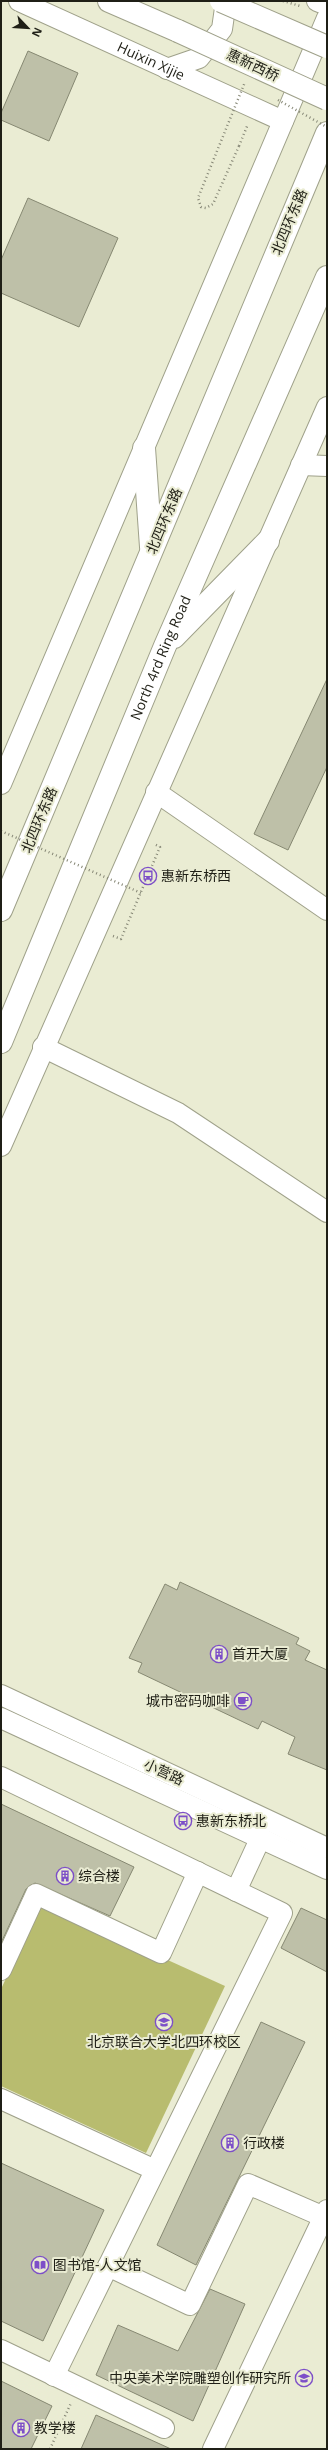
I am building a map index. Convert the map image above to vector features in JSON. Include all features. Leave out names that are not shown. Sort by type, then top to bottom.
[{"type":"main road","name":"惠新西桥","points":[[109,1],[327,99]]},
{"type":"main road","points":[[220,1],[327,47]]},
{"type":"main road","name":"北四环东路","points":[[1,910],[327,133]]},
{"type":"main road","name":"North 4rd Ring Road","points":[[1,1042],[165,646],[327,277]]},
{"type":"main road","points":[[144,448],[151,552]]},
{"type":"main road","points":[[165,646],[268,541]]},
{"type":"street","name":"Huixin Xijie","points":[[19,1],[283,121]]},
{"type":"street","points":[[167,68],[199,58],[222,29],[226,1]]},
{"type":"street","points":[[317,1],[327,5]]},
{"type":"street","points":[[1,784],[327,18]]},
{"type":"street","points":[[1,1146],[43,1047],[327,407]]},
{"type":"street","points":[[301,465],[327,466]]},
{"type":"street","points":[[156,792],[327,910]]},
{"type":"street","points":[[43,1047],[178,1112],[327,1212]]},
{"type":"street","name":"小营路","points":[[1,1695],[327,1848]]},
{"type":"street","name":"小营路","points":[[1,1718],[261,1837],[327,1869]]},
{"type":"street","points":[[1,1777],[282,1913],[54,2376]]},
{"type":"street","points":[[236,1891],[261,1837]]},
{"type":"street","points":[[1,1970],[36,1894],[161,1953],[198,1872]]},
{"type":"street","points":[[1,2099],[155,2170]]},
{"type":"street","points":[[108,2266],[190,2305],[248,2184],[326,2214],[213,2449]]},
{"type":"street","points":[[1,2350],[164,2428]]},
{"type":"path","points":[[239,146],[213,204],[206,208],[201,207],[198,198],[245,82],[252,86]]},
{"type":"path","points":[[272,97],[327,127]]},
{"type":"path","points":[[1,831],[141,892]]},
{"type":"path","points":[[121,939],[160,847]]},
{"type":"path","points":[[50,2449],[78,2388]]},
{"type":"green space","points":[[42,1903],[225,1986],[146,2153],[1,2086],[1,1989]]},
{"type":"building","points":[[28,51],[78,73],[49,141],[1,120],[1,113]]},
{"type":"building","points":[[28,198],[118,238],[79,327],[1,293],[1,260]]},
{"type":"building","points":[[327,679],[327,767],[288,850],[254,834]]},
{"type":"building","name":"首开大厦","points":[[180,1582],[299,1638],[296,1644],[310,1651],[305,1660],[327,1670],[327,1770],[288,1754],[295,1737],[262,1721],[258,1729],[138,1672],[142,1663],[129,1658],[165,1584],[177,1590]]},
{"type":"building","name":"综合楼","points":[[1,1804],[134,1867],[110,1916],[35,1883],[26,1889],[1,1943]]},
{"type":"building","points":[[301,1908],[327,1920],[327,1972],[281,1948]]},
{"type":"building","name":"行政楼","points":[[261,2022],[305,2042],[196,2265],[157,2245]]},
{"type":"building","name":"图书馆-人文馆","points":[[1,2163],[104,2210],[43,2341],[1,2321]]},
{"type":"building","points":[[210,2289],[245,2304],[193,2421],[96,2375],[118,2325],[178,2351]]},
{"type":"building","name":"教学楼","points":[[1,2381],[52,2406],[31,2449],[1,2449]]},
{"type":"building","points":[[96,2415],[171,2449],[81,2449]]},
{"type":"place","name":"惠新东桥西","points":[[148,876]]},
{"type":"place","name":"首开大厦","points":[[219,1654]]},
{"type":"place","name":"城市密码咖啡","points":[[243,1701]]},
{"type":"place","name":"惠新东桥北","points":[[183,1821]]},
{"type":"place","name":"综合楼","points":[[65,1876]]},
{"type":"place","name":"北京联合大学北四环校区","points":[[164,2022]]},
{"type":"place","name":"行政楼","points":[[230,2143]]},
{"type":"place","name":"图书馆-人文馆","points":[[40,2265]]},
{"type":"place","name":"中央美术学院雕塑创作研究所","points":[[304,2378]]},
{"type":"place","name":"教学楼","points":[[21,2428]]}]
